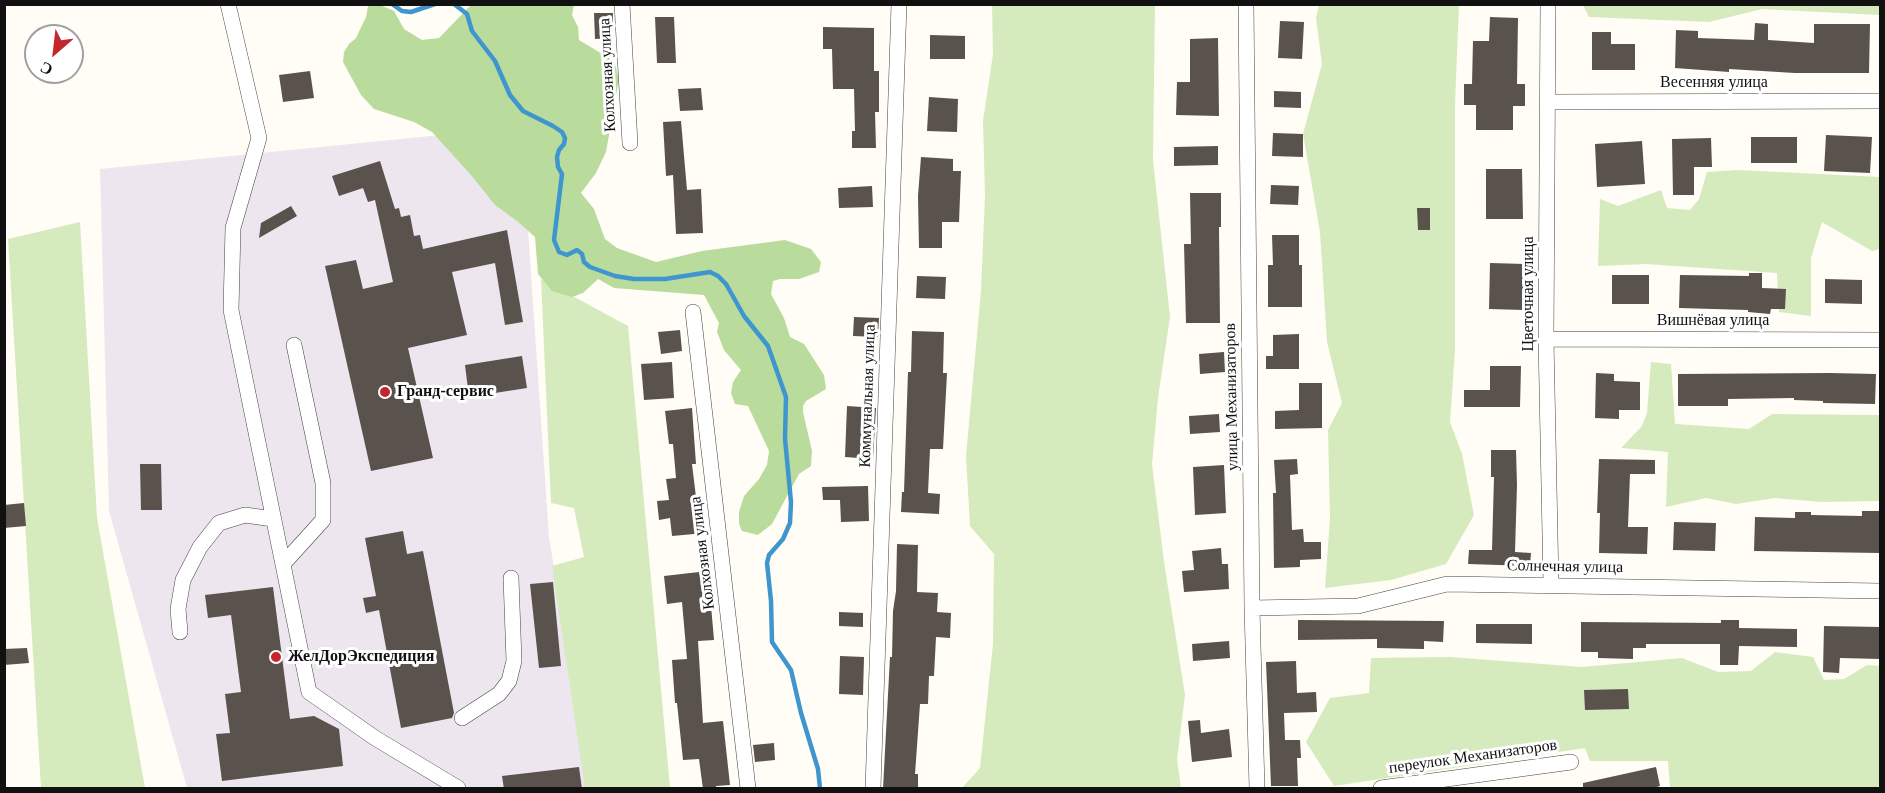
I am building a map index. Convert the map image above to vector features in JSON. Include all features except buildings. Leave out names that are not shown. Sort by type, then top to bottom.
[{"type":"street","points":[[228,4],[260,138],[233,228],[231,310],[309,692],[375,738],[458,789]]},
{"type":"street","name":"Колхозная улица","points":[[622,4],[630,143]]},
{"type":"street","name":"Коммунальная улица","points":[[873,789],[899,4]]},
{"type":"street","name":"улица Механизаторов","points":[[1246,4],[1252,608],[1257,789]]},
{"type":"street","name":"Цветочная улица","points":[[1548,4],[1546,339],[1551,584]]},
{"type":"street","name":"Весенняя улица","points":[[1548,102],[1881,101]]},
{"type":"street","name":"Колхозная улица","points":[[693,312],[748,789]]},
{"type":"street","name":"Вишнёвая улица","points":[[1546,339],[1881,340]]},
{"type":"street","points":[[283,564],[323,520],[322,483],[294,345]]},
{"type":"street","points":[[180,632],[178,609],[183,580],[200,547],[219,523],[245,515],[273,519]]},
{"type":"street","points":[[462,718],[499,694],[509,681],[514,661],[511,578]]},
{"type":"street","name":"Солнечная улица","points":[[1252,608],[1358,606],[1446,584],[1881,591]]},
{"type":"street","name":"переулок Механизаторов","points":[[1381,789],[1571,762]]},
{"type":"shaded area","points":[[521,127],[549,537],[589,788],[187,788],[109,511],[100,169]]},
{"type":"green space","points":[[1880,4],[1880,15],[1762,9],[1709,22],[1589,17],[1583,5]]},
{"type":"green space","points":[[380,5],[394,11],[404,29],[422,40],[439,38],[471,5],[574,5],[572,15],[578,27],[579,40],[614,61],[619,79],[606,152],[596,173],[581,193],[594,209],[605,239],[617,248],[656,262],[702,251],[785,240],[811,249],[821,262],[819,272],[799,279],[773,281],[771,294],[784,318],[790,337],[804,344],[824,375],[826,389],[806,401],[803,406],[812,451],[811,466],[799,474],[772,524],[758,535],[742,531],[739,524],[739,512],[744,496],[759,479],[767,465],[769,451],[748,406],[735,404],[731,393],[733,382],[741,370],[724,350],[717,332],[719,323],[704,295],[614,288],[598,279],[583,293],[572,297],[552,291],[538,274],[535,237],[495,205],[432,132],[414,122],[374,109],[361,95],[343,62],[344,52],[356,38],[366,17],[368,6]]},
{"type":"green space","points":[[992,5],[1155,5],[1153,160],[1170,317],[1158,398],[1152,464],[1164,562],[1185,695],[1177,759],[1181,788],[962,788],[980,768],[993,644],[994,554],[970,526],[966,456],[981,291],[985,195],[983,121],[993,54]]},
{"type":"green space","points":[[1319,5],[1459,5],[1455,104],[1455,350],[1450,422],[1462,454],[1474,515],[1446,564],[1391,580],[1325,588],[1330,519],[1328,430],[1342,403],[1327,342],[1320,232],[1303,134],[1322,64],[1316,18]]},
{"type":"green space","points":[[1737,170],[1880,177],[1880,249],[1872,251],[1822,222],[1811,258],[1811,316],[1779,312],[1777,273],[1646,264],[1598,266],[1600,199],[1618,206],[1661,190],[1667,208],[1690,210],[1699,199],[1707,172]]},
{"type":"green space","points":[[80,222],[97,518],[145,788],[41,788],[8,239]]},
{"type":"green space","points":[[541,279],[628,326],[670,788],[585,788],[552,566],[584,557],[574,508],[551,503]]},
{"type":"green space","points":[[1651,362],[1671,364],[1675,424],[1749,429],[1772,414],[1880,415],[1880,501],[1821,502],[1775,498],[1736,504],[1706,498],[1666,507],[1668,452],[1621,448],[1642,426],[1647,413]]},
{"type":"green space","points":[[1775,652],[1813,657],[1824,680],[1844,679],[1867,665],[1880,666],[1880,788],[1670,788],[1668,761],[1590,761],[1585,748],[1334,786],[1306,742],[1330,698],[1369,693],[1371,658],[1450,657],[1582,667],[1682,658],[1718,672],[1751,671]]},
{"type":"waterway","points":[[392,4],[402,11],[411,12],[435,4]]},
{"type":"waterway","points":[[454,4],[467,14],[472,31],[495,61],[510,95],[523,111],[553,126],[562,132],[565,138],[557,157],[558,167],[562,174],[554,240],[559,252],[567,255],[577,250],[590,267],[615,276],[634,279],[665,279],[710,272],[726,284],[744,316],[768,346],[786,397],[785,439],[791,502],[790,523],[783,539],[769,555],[767,563],[772,642],[791,670],[818,769],[820,788]]},
{"type":"place","name":"Гранд-сервис","points":[[385,392]]},
{"type":"place","name":"ЖелДорЭкспедиция","points":[[276,657]]}]
